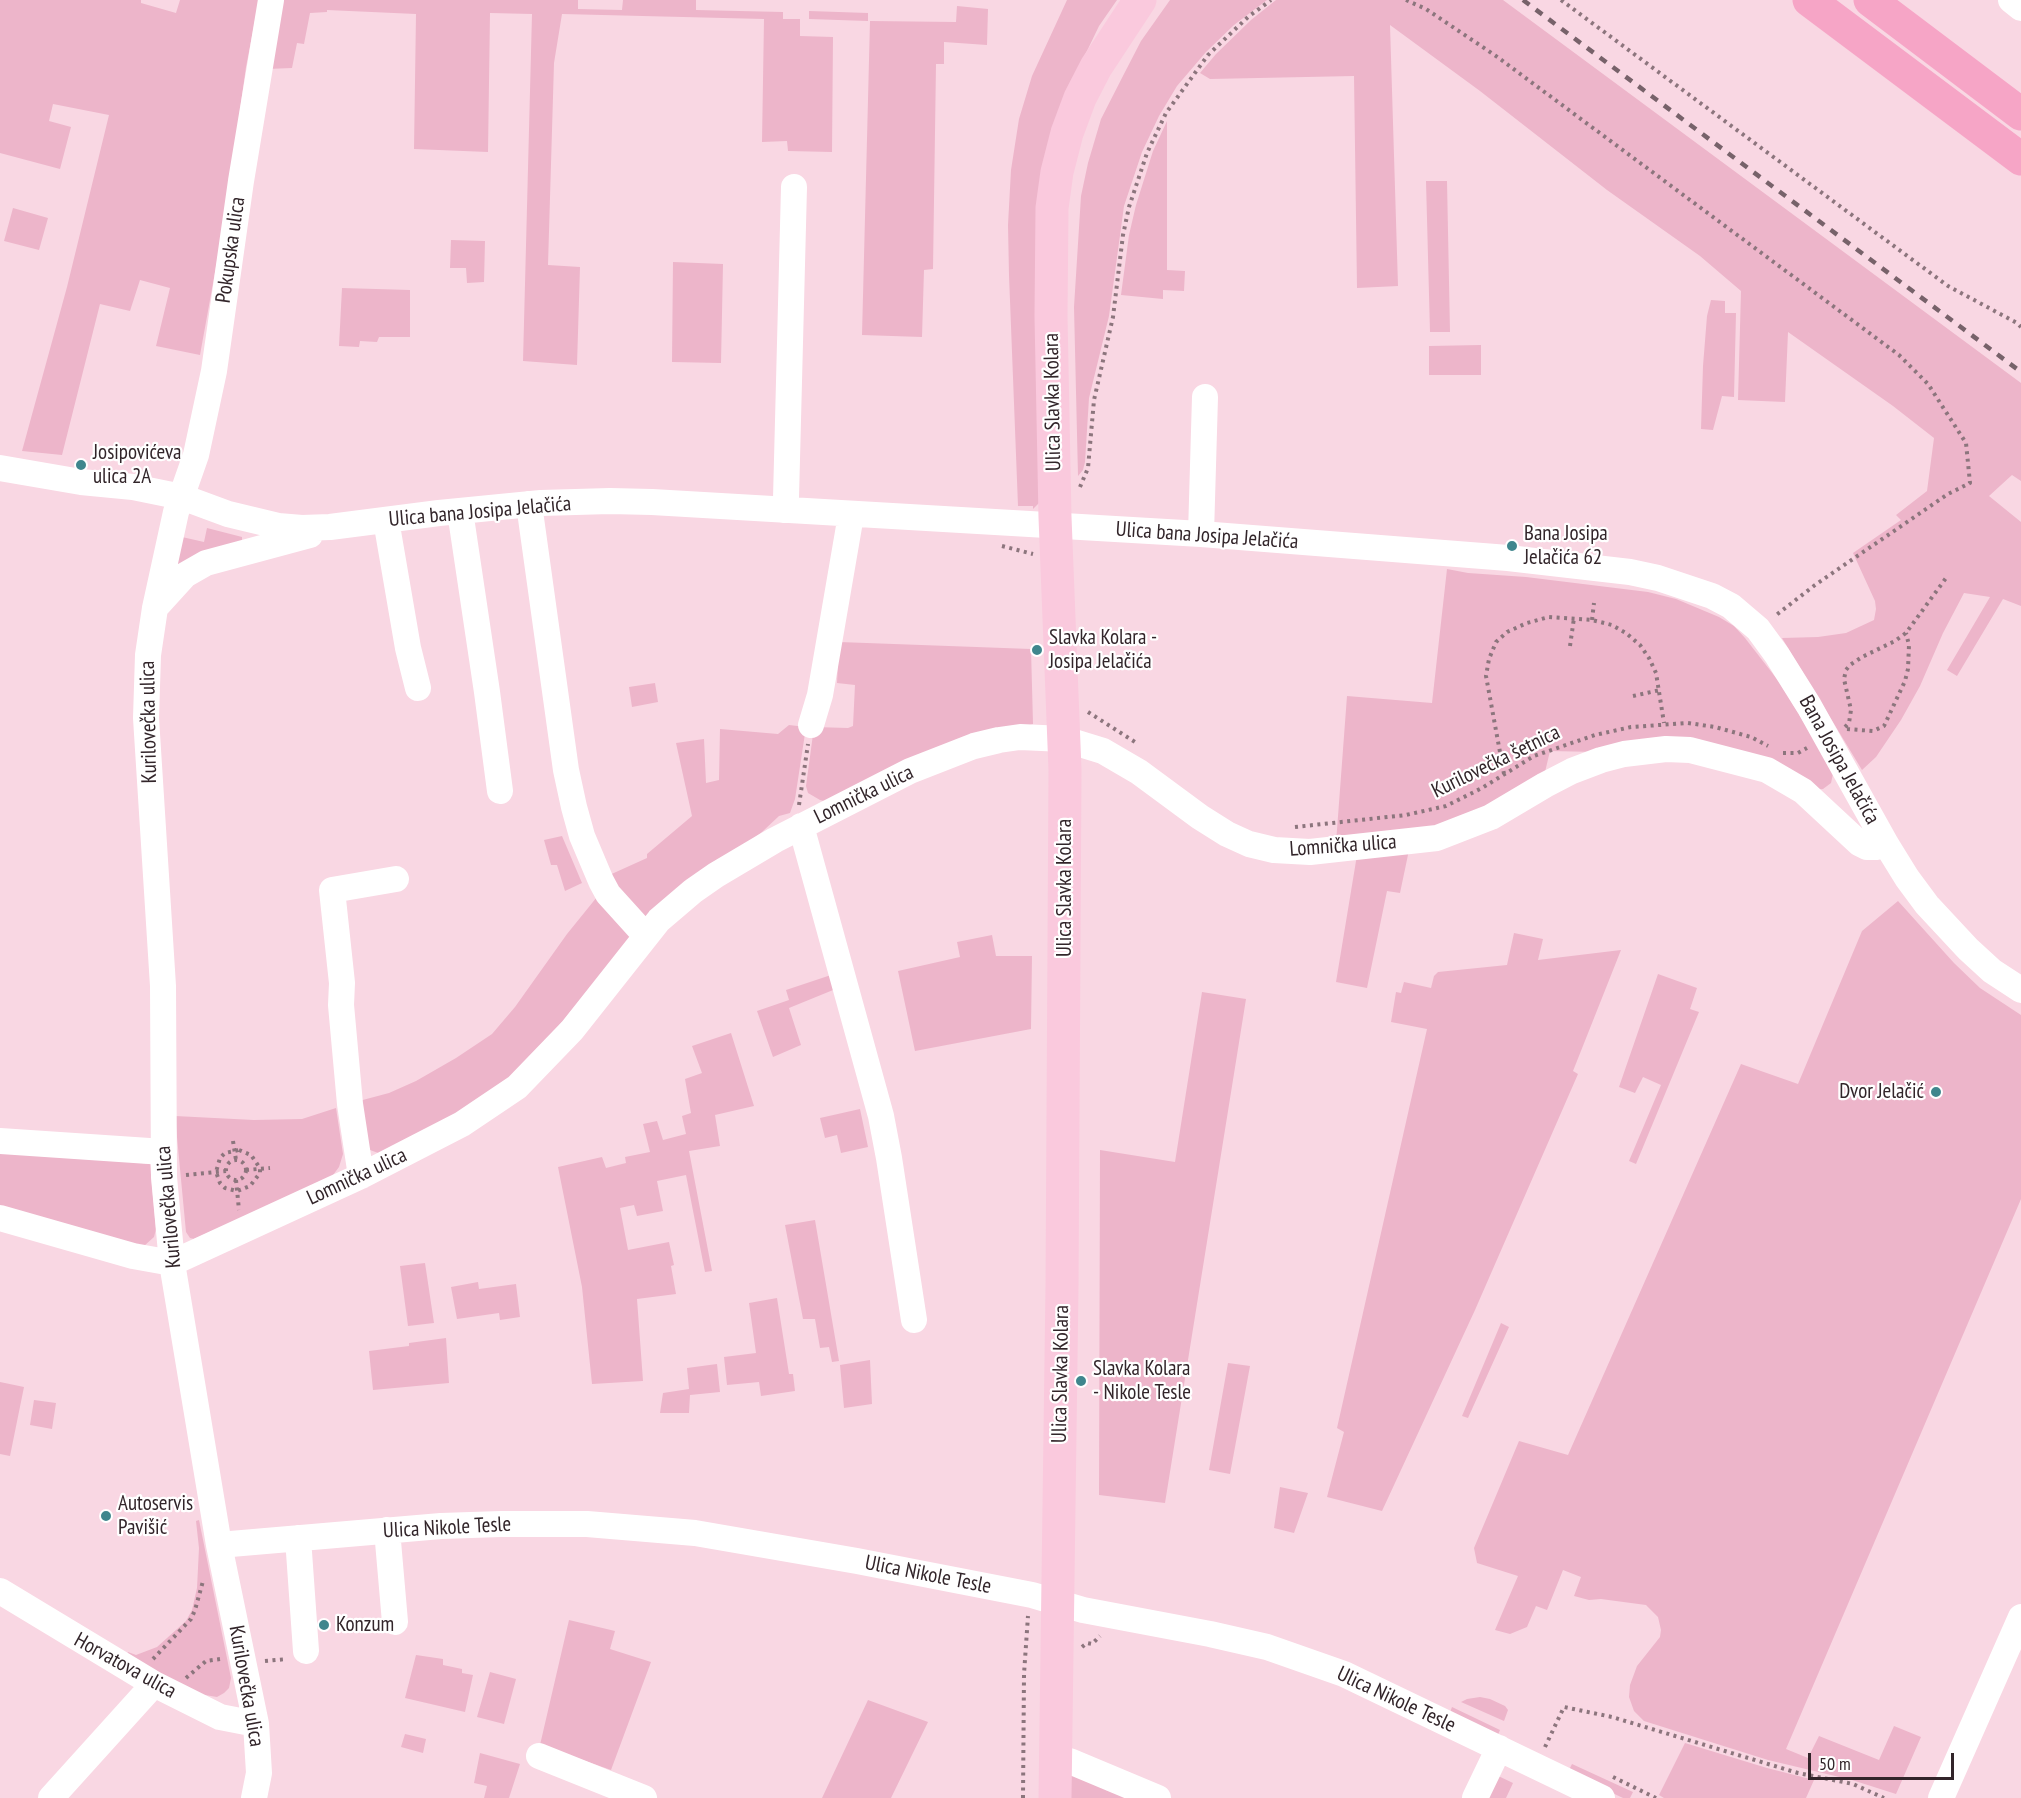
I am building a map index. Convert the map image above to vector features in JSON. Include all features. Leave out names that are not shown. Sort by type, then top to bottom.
[{"type":"highway","points":[[1809,0],[2021,159]]},
{"type":"highway","points":[[1870,0],[2021,114]]},
{"type":"main road","name":"Ulica Slavka Kolara","points":[[1054,1798],[1056,1757],[1043,1606],[1064,1045],[1064,739],[1055,524],[1052,208],[1066,134],[1080,98],[1119,29],[1140,0]]},
{"type":"street","name":"Pokupska ulica","points":[[182,497],[196,455],[214,371],[241,181],[271,0]]},
{"type":"street","points":[[2011,0],[2021,8]]},
{"type":"street","points":[[783,510],[786,498],[794,188]]},
{"type":"street","points":[[1201,534],[1204,397]]},
{"type":"street","name":"Ulica bana Josipa Jelačića","points":[[0,468],[81,482],[133,487],[182,497],[228,514],[278,526],[330,527],[529,504],[610,501],[1032,525],[1055,524],[1201,534],[1508,558],[1630,572]]},
{"type":"street","name":"Kurilovečka ulica","points":[[182,497],[176,512],[155,608],[148,655],[146,718],[163,986],[164,1178],[172,1263],[219,1545],[256,1724],[259,1773],[254,1798]]},
{"type":"street","points":[[529,504],[563,749],[574,807],[582,836],[608,894],[646,936]]},
{"type":"street","points":[[460,511],[500,791]]},
{"type":"street","points":[[811,725],[820,695],[851,515]]},
{"type":"street","points":[[386,520],[408,648],[418,688]]},
{"type":"street","points":[[155,608],[185,575],[206,563],[287,542],[330,527]]},
{"type":"street","name":"Bana Josipa Jelačića","points":[[1630,572],[1680,584],[1712,597],[1731,606],[1758,629],[1777,655],[1827,738],[1907,878],[1946,927],[1992,971],[2021,990]]},
{"type":"street","name":"Lomnička ulica","points":[[172,1263],[362,1176],[462,1124],[517,1087],[572,1030],[659,920],[693,891],[748,855],[798,828],[910,771],[974,746],[1020,737],[1064,739],[1096,748],[1120,759],[1200,818],[1227,834],[1249,844],[1274,850],[1310,852],[1413,842],[1437,837],[1491,817],[1554,780],[1601,759],[1666,749],[1690,750],[1767,770],[1803,791],[1859,843],[1867,847],[1886,844]]},
{"type":"street","name":"Lomnička ulica","points":[[798,828],[881,1116],[914,1320]]},
{"type":"street","points":[[362,1176],[350,1104],[341,1005],[342,984],[332,890],[396,879]]},
{"type":"street","points":[[0,1141],[164,1152]]},
{"type":"street","points":[[0,1218],[133,1256],[172,1263]]},
{"type":"street","name":"Ulica Nikole Tesle","points":[[219,1545],[387,1530],[501,1524],[638,1527],[695,1533],[950,1579],[1032,1595],[1043,1606],[1210,1634],[1267,1647],[1344,1674],[1602,1798]]},
{"type":"street","points":[[387,1530],[395,1623]]},
{"type":"street","points":[[298,1538],[306,1651]]},
{"type":"street","name":"Horvatova ulica","points":[[0,1591],[162,1688],[220,1717],[256,1724]]},
{"type":"street","points":[[1941,1798],[2021,1617]]},
{"type":"street","points":[[51,1798],[162,1688]]},
{"type":"street","points":[[1474,1798],[1499,1748]]},
{"type":"street","points":[[539,1756],[644,1798]]},
{"type":"street","points":[[1056,1757],[1158,1798]]},
{"type":"path","points":[[1080,489],[1088,468],[1094,400],[1112,326],[1129,207],[1147,153],[1166,113],[1208,55],[1248,16],[1272,0]]},
{"type":"path","points":[[1406,0],[1426,9],[1496,56],[1899,355],[1928,384],[1966,443],[1970,483],[1948,494],[1815,585],[1758,629]]},
{"type":"path","points":[[1561,0],[1948,286],[2021,327]]},
{"type":"path","points":[[1906,633],[1908,669],[1905,681],[1884,726],[1873,731],[1844,728],[1849,723],[1851,710],[1844,679],[1850,664],[1906,633],[1946,578]]},
{"type":"path","points":[[1592,620],[1594,603]]},
{"type":"path","points":[[1504,774],[1486,676],[1489,659],[1496,642],[1507,632],[1527,622],[1549,617],[1574,618],[1612,625],[1626,633],[1640,645],[1656,673],[1664,723]]},
{"type":"path","points":[[1570,646],[1574,618]]},
{"type":"path","points":[[1633,696],[1660,690]]},
{"type":"path","points":[[1088,711],[1135,742]]},
{"type":"path","name":"Kurilovečka šetnica","points":[[1284,827],[1359,822],[1430,811],[1464,799],[1534,756],[1560,745],[1613,731],[1664,723],[1688,723],[1715,727],[1771,747]]},
{"type":"path","points":[[798,828],[811,725]]},
{"type":"path","points":[[1782,752],[1798,753],[1827,738]]},
{"type":"path","points":[[233,1141],[236,1160]]},
{"type":"path","points":[[234,1150],[251,1155],[260,1168],[260,1173],[250,1186],[237,1191],[225,1188],[220,1183],[216,1172],[220,1158],[225,1153],[234,1150]]},
{"type":"path","points":[[236,1160],[242,1162],[246,1170],[243,1177],[237,1180],[229,1177],[226,1171],[229,1163],[236,1160]]},
{"type":"path","points":[[246,1170],[270,1168]]},
{"type":"path","points":[[164,1178],[226,1171]]},
{"type":"path","points":[[237,1180],[237,1188]]},
{"type":"path","points":[[131,1671],[156,1657],[186,1626],[195,1610],[206,1574]]},
{"type":"path","points":[[1023,1798],[1027,1614],[1043,1606]]},
{"type":"path","points":[[1087,1643],[1092,1644],[1099,1637],[1107,1634]]},
{"type":"path","points":[[255,1662],[297,1658],[306,1651]]},
{"type":"path","points":[[162,1688],[206,1661],[230,1658]]},
{"type":"path","points":[[1535,1766],[1564,1707],[1612,1717],[1798,1773],[1853,1785],[1884,1798]]},
{"type":"shaded area","points":[[0,0],[141,0],[141,3],[176,13],[180,0],[259,0],[246,67],[225,217],[200,355],[156,346],[170,288],[140,280],[130,311],[100,304],[62,455],[22,451],[67,287],[109,115],[53,104],[49,121],[71,127],[60,169],[0,153]]},
{"type":"shaded area","points":[[280,0],[578,0],[578,9],[622,10],[623,0],[696,0],[696,10],[783,12],[783,19],[800,19],[800,36],[833,37],[832,152],[788,151],[787,141],[762,142],[764,19],[562,14],[554,63],[548,265],[580,267],[577,365],[523,361],[532,14],[490,13],[488,152],[414,149],[416,14],[327,10],[327,12],[310,13],[304,44],[297,43],[292,68],[267,69]]},
{"type":"shaded area","points":[[1067,0],[1117,0],[1099,26],[1074,78],[1041,501],[1033,509],[1033,506],[1018,506],[1009,275],[1008,225],[1011,170],[1019,119],[1032,76]]},
{"type":"shaded area","points":[[1170,0],[1267,0],[1234,25],[1206,52],[1177,86],[1159,116],[1142,152],[1124,206],[1109,316],[1089,398],[1085,462],[1078,476],[1074,307],[1081,196],[1101,119],[1141,41]]},
{"type":"shaded area","points":[[1276,0],[1503,0],[2021,383],[2021,481],[2012,475],[1989,496],[2021,522],[2021,606],[2003,599],[1957,676],[1947,670],[1990,597],[1964,593],[1943,633],[1920,686],[1901,720],[1876,757],[1862,770],[1782,638],[1818,637],[1846,633],[1874,620],[1875,601],[1853,553],[1901,520],[1896,515],[1927,491],[1934,438],[1893,406],[1788,332],[1785,402],[1738,400],[1741,291],[1700,256],[1607,190],[1480,91],[1390,25],[1398,286],[1357,288],[1354,76],[1210,79],[1200,73],[1251,20]]},
{"type":"shaded area","points":[[957,6],[988,9],[987,45],[944,42],[944,64],[936,64],[933,269],[924,270],[922,337],[862,335],[870,21],[956,22]]},
{"type":"shaded area","points":[[809,11],[868,13],[868,21],[809,19]]},
{"type":"shaded area","points":[[1167,121],[1167,270],[1185,271],[1184,291],[1163,290],[1163,299],[1121,295],[1129,235],[1136,205],[1153,151]]},
{"type":"shaded area","points":[[1426,181],[1447,181],[1450,332],[1430,332]]},
{"type":"shaded area","points":[[13,208],[48,218],[39,250],[4,241]]},
{"type":"shaded area","points":[[451,240],[485,241],[484,282],[467,283],[466,268],[450,268]]},
{"type":"shaded area","points":[[673,262],[723,264],[721,363],[672,362]]},
{"type":"shaded area","points":[[342,288],[410,290],[410,337],[379,337],[377,342],[360,341],[359,347],[339,346]]},
{"type":"shaded area","points":[[1711,300],[1725,301],[1725,313],[1736,313],[1734,397],[1722,396],[1713,430],[1701,429],[1703,366],[1707,316]]},
{"type":"shaded area","points":[[1481,345],[1481,375],[1429,375],[1429,346]]},
{"type":"shaded area","points":[[207,528],[242,537],[242,545],[176,573],[182,537],[204,542]]},
{"type":"shaded area","points":[[1447,569],[1648,592],[1676,599],[1719,617],[1734,626],[1780,683],[1829,764],[1833,774],[1831,783],[1823,789],[1815,790],[1778,766],[1597,752],[1550,751],[1545,772],[1469,820],[1336,843],[1347,696],[1432,703]]},
{"type":"shaded area","points":[[839,642],[1031,649],[1033,724],[824,801],[820,800],[808,793],[806,786],[814,727],[848,728],[853,726],[855,685],[837,683]]},
{"type":"shaded area","points":[[655,683],[658,702],[632,707],[629,687]]},
{"type":"shaded area","points":[[789,725],[806,727],[795,799],[790,813],[779,816],[762,832],[642,923],[605,877],[647,858],[647,854],[692,816],[676,743],[704,739],[706,783],[719,780],[720,729],[778,734]]},
{"type":"shaded area","points":[[562,836],[582,883],[565,891],[557,865],[551,865],[544,840]]},
{"type":"shaded area","points":[[1409,850],[1400,893],[1387,891],[1367,988],[1336,982],[1357,855]]},
{"type":"shaded area","points":[[601,892],[631,937],[532,1059],[486,1099],[381,1154],[370,1150],[367,1146],[359,1101],[389,1093],[416,1081],[492,1034],[515,1007],[567,934]]},
{"type":"shaded area","points":[[1898,901],[1980,988],[2021,1015],[2021,1199],[1786,1749],[1808,1758],[1819,1736],[1879,1760],[1894,1726],[1921,1737],[1896,1794],[1852,1780],[1768,1760],[1644,1721],[1634,1711],[1629,1697],[1630,1685],[1637,1666],[1660,1637],[1658,1617],[1646,1605],[1601,1599],[1589,1600],[1574,1596],[1581,1577],[1563,1570],[1547,1610],[1536,1606],[1527,1627],[1510,1634],[1495,1630],[1518,1576],[1477,1563],[1474,1548],[1519,1441],[1568,1455],[1741,1064],[1798,1084],[1862,931]]},
{"type":"shaded area","points":[[1514,933],[1543,939],[1538,960],[1621,950],[1573,1071],[1578,1074],[1475,1310],[1382,1511],[1327,1497],[1344,1432],[1337,1428],[1427,1029],[1391,1022],[1396,992],[1401,993],[1404,982],[1431,988],[1434,976],[1438,972],[1507,965]]},
{"type":"shaded area","points":[[992,935],[996,956],[1032,956],[1031,1029],[915,1051],[898,971],[960,957],[957,942]]},
{"type":"shaded area","points":[[834,974],[838,988],[789,1008],[801,1045],[773,1057],[757,1011],[789,1000],[786,990]]},
{"type":"shaded area","points":[[1658,974],[1697,988],[1690,1009],[1699,1012],[1636,1164],[1629,1161],[1661,1085],[1643,1077],[1635,1093],[1619,1087]]},
{"type":"shaded area","points":[[1202,992],[1246,999],[1165,1503],[1099,1495],[1100,1150],[1175,1162]]},
{"type":"shaded area","points":[[731,1033],[754,1106],[715,1115],[720,1146],[689,1151],[712,1271],[705,1272],[686,1175],[657,1181],[663,1211],[637,1216],[634,1205],[620,1208],[628,1250],[669,1242],[674,1265],[671,1266],[676,1294],[637,1299],[643,1381],[592,1384],[582,1287],[558,1167],[602,1157],[606,1168],[626,1163],[625,1157],[650,1152],[643,1124],[657,1121],[663,1140],[686,1134],[682,1116],[691,1113],[685,1079],[702,1073],[692,1046]]},
{"type":"shaded area","points":[[336,1108],[343,1154],[339,1167],[330,1179],[194,1239],[190,1238],[186,1232],[175,1116],[254,1120],[302,1119]]},
{"type":"shaded area","points":[[860,1109],[868,1147],[841,1153],[837,1135],[825,1138],[820,1118]]},
{"type":"shaded area","points":[[0,1148],[150,1164],[156,1229],[154,1237],[144,1246],[0,1210]]},
{"type":"shaded area","points":[[815,1220],[839,1361],[832,1362],[829,1347],[820,1348],[815,1319],[803,1319],[785,1225]]},
{"type":"shaded area","points":[[425,1263],[434,1323],[408,1326],[400,1266]]},
{"type":"shaded area","points":[[478,1282],[479,1289],[516,1284],[520,1317],[500,1320],[499,1313],[457,1319],[451,1287]]},
{"type":"shaded area","points":[[777,1298],[789,1374],[793,1374],[795,1391],[761,1396],[759,1382],[727,1385],[724,1357],[756,1353],[749,1303]]},
{"type":"shaded area","points":[[1501,1323],[1509,1327],[1468,1418],[1462,1416]]},
{"type":"shaded area","points":[[446,1338],[449,1383],[373,1390],[369,1351]]},
{"type":"shaded area","points":[[870,1360],[872,1404],[844,1408],[840,1365]]},
{"type":"shaded area","points":[[1228,1363],[1250,1366],[1230,1474],[1209,1470]]},
{"type":"shaded area","points":[[717,1364],[720,1392],[690,1395],[689,1413],[660,1413],[663,1393],[689,1389],[687,1368]]},
{"type":"shaded area","points":[[0,1382],[24,1387],[10,1456],[0,1454]]},
{"type":"shaded area","points":[[34,1400],[56,1403],[52,1429],[30,1425]]},
{"type":"shaded area","points":[[1280,1487],[1308,1493],[1294,1533],[1274,1528]]},
{"type":"shaded area","points":[[199,1520],[231,1678],[229,1688],[224,1693],[217,1697],[205,1695],[204,1700],[124,1659],[128,1652],[136,1655],[157,1647],[186,1621],[192,1610],[197,1588],[199,1548],[196,1521]]},
{"type":"shaded area","points":[[569,1620],[615,1631],[610,1649],[651,1662],[611,1770],[540,1745]]},
{"type":"shaded area","points":[[416,1655],[443,1659],[443,1665],[462,1669],[462,1673],[473,1675],[465,1712],[405,1698]]},
{"type":"shaded area","points":[[490,1672],[516,1679],[504,1724],[477,1717]]},
{"type":"shaded area","points":[[1480,1697],[1505,1706],[1508,1710],[1504,1721],[1461,1702]]},
{"type":"shaded area","points":[[868,1700],[928,1722],[891,1798],[822,1798]]},
{"type":"shaded area","points":[[1452,1707],[1500,1730],[1497,1737],[1449,1715]]},
{"type":"shaded area","points":[[405,1734],[426,1739],[423,1753],[401,1747]]},
{"type":"shaded area","points":[[1685,1743],[1814,1780],[1806,1798],[1664,1798],[1659,1795]]},
{"type":"shaded area","points":[[480,1753],[520,1764],[509,1798],[484,1798],[487,1786],[474,1783]]},
{"type":"shaded area","points":[[1572,1764],[1633,1792],[1630,1798],[1623,1798],[1568,1772]]},
{"type":"shaded area","points":[[1492,1773],[1513,1783],[1506,1798],[1480,1798]]},
{"type":"shaded area","points":[[1070,1774],[1145,1798],[1069,1798]]},
{"type":"railway","points":[[1523,0],[2021,372]]},
{"type":"place","name":"Josipovićeva ulica 2A","points":[[81,465]]},
{"type":"place","name":"Bana Josipa Jelačića 62","points":[[1512,546]]},
{"type":"place","name":"Slavka Kolara - Josipa Jelačića","points":[[1037,650]]},
{"type":"place","name":"Dvor Jelačić","points":[[1936,1092]]},
{"type":"place","name":"Slavka Kolara - Nikole Tesle","points":[[1081,1381]]},
{"type":"place","name":"Autoservis Pavišić","points":[[106,1516]]},
{"type":"place","name":"Konzum","points":[[324,1625]]}]
